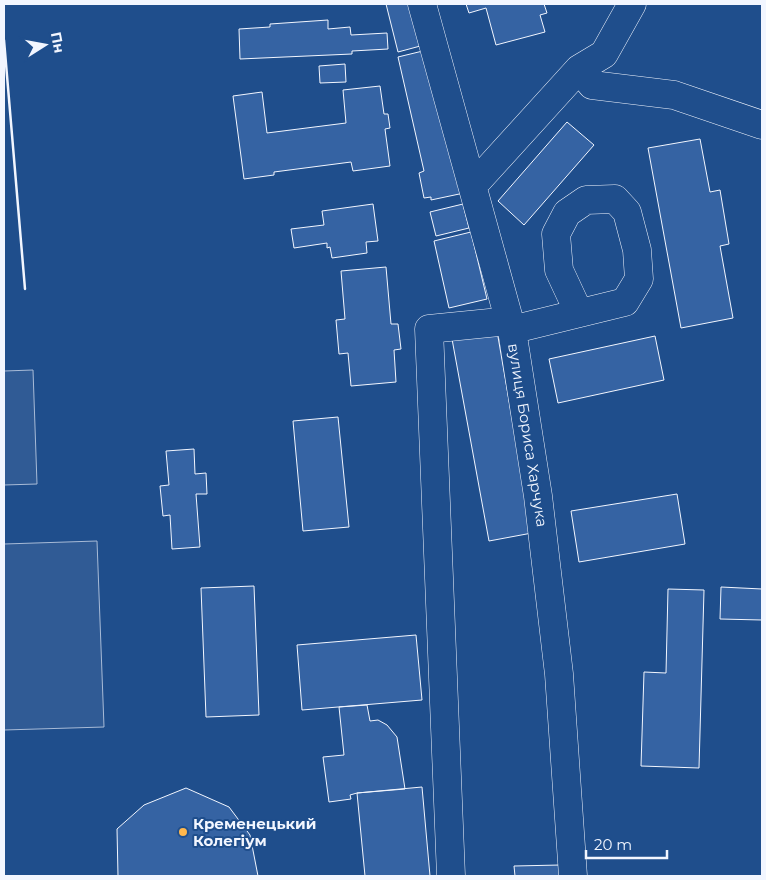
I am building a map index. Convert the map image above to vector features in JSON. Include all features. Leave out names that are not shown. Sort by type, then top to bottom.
[{"type":"street","name":"вулиця Бориса Харчука","points":[[422,4],[511,326],[538,496],[559,674],[573,876]]},
{"type":"street","points":[[471,182],[479,179],[579,69],[604,54],[632,4]]},
{"type":"street","points":[[579,69],[592,84],[674,94],[762,125]]},
{"type":"street","points":[[451,876],[429,329],[511,326],[579,313]]},
{"type":"shaded area","points":[[33,370],[37,484],[4,485],[4,371]]},
{"type":"shaded area","points":[[97,541],[104,727],[4,730],[4,544]]},
{"type":"building","points":[[386,4],[414,4],[424,45],[398,52]]},
{"type":"building","points":[[466,4],[544,4],[547,13],[540,15],[545,32],[496,45],[486,8],[469,13]]},
{"type":"building","points":[[328,20],[328,29],[350,27],[351,35],[387,33],[388,49],[352,51],[352,54],[240,59],[239,29],[270,27],[270,24]]},
{"type":"building","points":[[431,49],[464,193],[431,200],[431,197],[424,198],[419,173],[424,171],[398,57]]},
{"type":"building","points":[[345,64],[346,82],[320,83],[319,66]]},
{"type":"building","points":[[380,86],[384,114],[388,114],[390,128],[385,129],[390,166],[353,171],[351,162],[274,172],[274,175],[244,179],[233,96],[262,92],[267,133],[346,123],[343,90]]},
{"type":"building","points":[[567,122],[594,145],[524,225],[498,201]]},
{"type":"building","points":[[700,139],[710,192],[720,190],[729,244],[720,246],[733,318],[681,328],[648,148]]},
{"type":"building","points":[[373,204],[378,241],[366,242],[367,253],[332,258],[330,247],[327,248],[327,243],[294,248],[291,229],[324,225],[322,211]]},
{"type":"building","points":[[463,204],[469,228],[436,236],[430,212]]},
{"type":"building","points":[[471,232],[487,299],[449,308],[434,241]]},
{"type":"building","points":[[386,267],[391,324],[398,324],[401,349],[394,350],[396,382],[351,386],[348,353],[339,354],[336,320],[345,319],[341,271]]},
{"type":"building","points":[[497,331],[532,533],[489,541],[452,339]]},
{"type":"building","points":[[655,336],[664,380],[558,403],[549,359]]},
{"type":"building","points":[[338,417],[349,527],[303,531],[293,421]]},
{"type":"building","points":[[194,449],[195,474],[206,473],[207,494],[196,494],[200,547],[172,549],[170,515],[163,516],[160,486],[169,485],[166,451]]},
{"type":"building","points":[[677,494],[685,544],[579,562],[571,511]]},
{"type":"building","points":[[254,586],[259,715],[206,717],[201,588]]},
{"type":"building","points":[[721,587],[762,589],[762,620],[720,619]]},
{"type":"building","points":[[668,589],[704,590],[699,768],[641,766],[644,672],[666,673]]},
{"type":"building","points":[[416,635],[422,700],[302,710],[297,645]]},
{"type":"building","points":[[367,705],[370,721],[378,720],[387,725],[397,737],[405,789],[357,793],[350,795],[351,799],[329,802],[323,757],[344,755],[339,707]]},
{"type":"building","name":"Кременецький Колегіум","points":[[422,787],[430,876],[365,876],[357,793]]},
{"type":"building","name":"Кременецький Колегіум","points":[[186,788],[229,807],[250,835],[258,876],[118,876],[117,829],[144,805]]},
{"type":"building","points":[[560,865],[561,876],[515,876],[514,866]]},
{"type":"wall","points":[[4,40],[25,289]]},
{"type":"place","name":"Кременецький Колегіум","points":[[183,832]]}]
